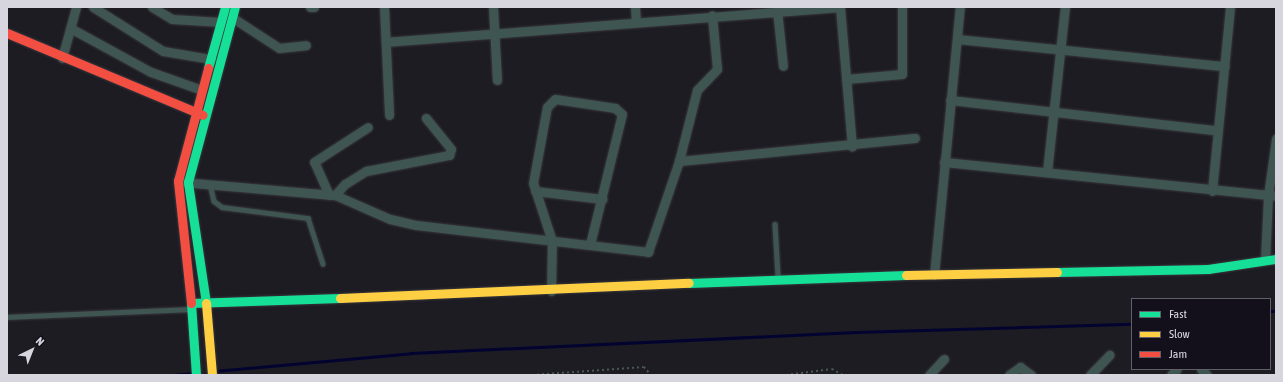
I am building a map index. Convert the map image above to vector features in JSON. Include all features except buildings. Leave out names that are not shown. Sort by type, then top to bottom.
[{"type":"main road","points":[[196,375],[193,324],[178,182],[195,112],[225,7]]},
{"type":"main road","points":[[212,375],[206,303],[188,182],[233,18],[234,7]]},
{"type":"main road","points":[[7,33],[62,58],[205,116]]},
{"type":"main road","points":[[191,306],[206,303],[551,291],[778,278],[1208,268],[1276,259]]},
{"type":"street","points":[[62,58],[72,29],[76,7]]},
{"type":"street","points":[[93,7],[157,48],[181,56],[211,59]]},
{"type":"street","points":[[152,7],[172,19],[221,22]]},
{"type":"street","points":[[384,7],[389,115]]},
{"type":"street","points":[[493,7],[497,80]]},
{"type":"street","points":[[635,7],[636,20]]},
{"type":"street","points":[[386,42],[712,14],[840,7],[852,146]]},
{"type":"street","points":[[846,79],[902,74],[902,7]]},
{"type":"street","points":[[934,274],[960,7]]},
{"type":"street","points":[[1047,172],[1059,49],[1065,7]]},
{"type":"street","points":[[1212,191],[1215,130],[1230,7]]},
{"type":"street","points":[[777,10],[784,66]]},
{"type":"street","points":[[178,182],[332,195],[390,219],[416,225],[590,244],[648,252],[679,161],[697,90],[717,69],[712,14]]},
{"type":"street","points":[[233,18],[279,48],[306,45]]},
{"type":"street","points":[[72,29],[151,72],[202,90]]},
{"type":"street","points":[[957,39],[1224,66]]},
{"type":"street","points":[[551,291],[552,241],[534,191],[536,158],[547,107],[551,101],[560,99],[621,110],[603,199],[590,244]]},
{"type":"street","points":[[950,100],[1215,130]]},
{"type":"street","points":[[332,195],[345,184],[366,171],[449,155],[451,149],[426,118]]},
{"type":"street","points":[[332,195],[314,162],[368,126]]},
{"type":"street","points":[[679,161],[852,146],[915,138]]},
{"type":"street","points":[[1265,260],[1276,139]]},
{"type":"street","points":[[944,162],[1212,191],[1272,196]]},
{"type":"street","points":[[534,191],[603,199]]},
{"type":"street","points":[[1090,375],[1109,355]]},
{"type":"street","points":[[929,375],[944,359]]},
{"type":"street","points":[[1009,375],[1020,367],[1031,375]]},
{"type":"lane","points":[[210,184],[214,202],[222,207],[308,218],[323,264]]},
{"type":"lane","points":[[775,224],[778,278]]},
{"type":"lane","points":[[7,317],[191,306]]},
{"type":"path","points":[[532,375],[644,367],[651,375]]},
{"type":"path","points":[[786,375],[832,369],[843,375]]},
{"type":"waterway","points":[[1271,311],[1276,311]]},
{"type":"waterway","points":[[215,371],[411,353],[856,332],[1131,324]]},
{"type":"waterway","points":[[173,375],[192,373]]},
{"type":"traffic: fast","points":[[208,68],[225,7]]},
{"type":"traffic: fast","points":[[206,303],[188,182],[235,7]]},
{"type":"traffic: fast","points":[[1057,272],[1208,269],[1276,259]]},
{"type":"traffic: fast","points":[[689,283],[906,275]]},
{"type":"traffic: fast","points":[[196,375],[191,303],[340,298]]},
{"type":"traffic: slow","points":[[906,275],[1057,272]]},
{"type":"traffic: slow","points":[[340,298],[689,283]]},
{"type":"traffic: slow","points":[[206,303],[212,375]]},
{"type":"traffic: jam","points":[[7,33],[203,115]]},
{"type":"traffic: jam","points":[[191,303],[178,181],[208,68]]}]
